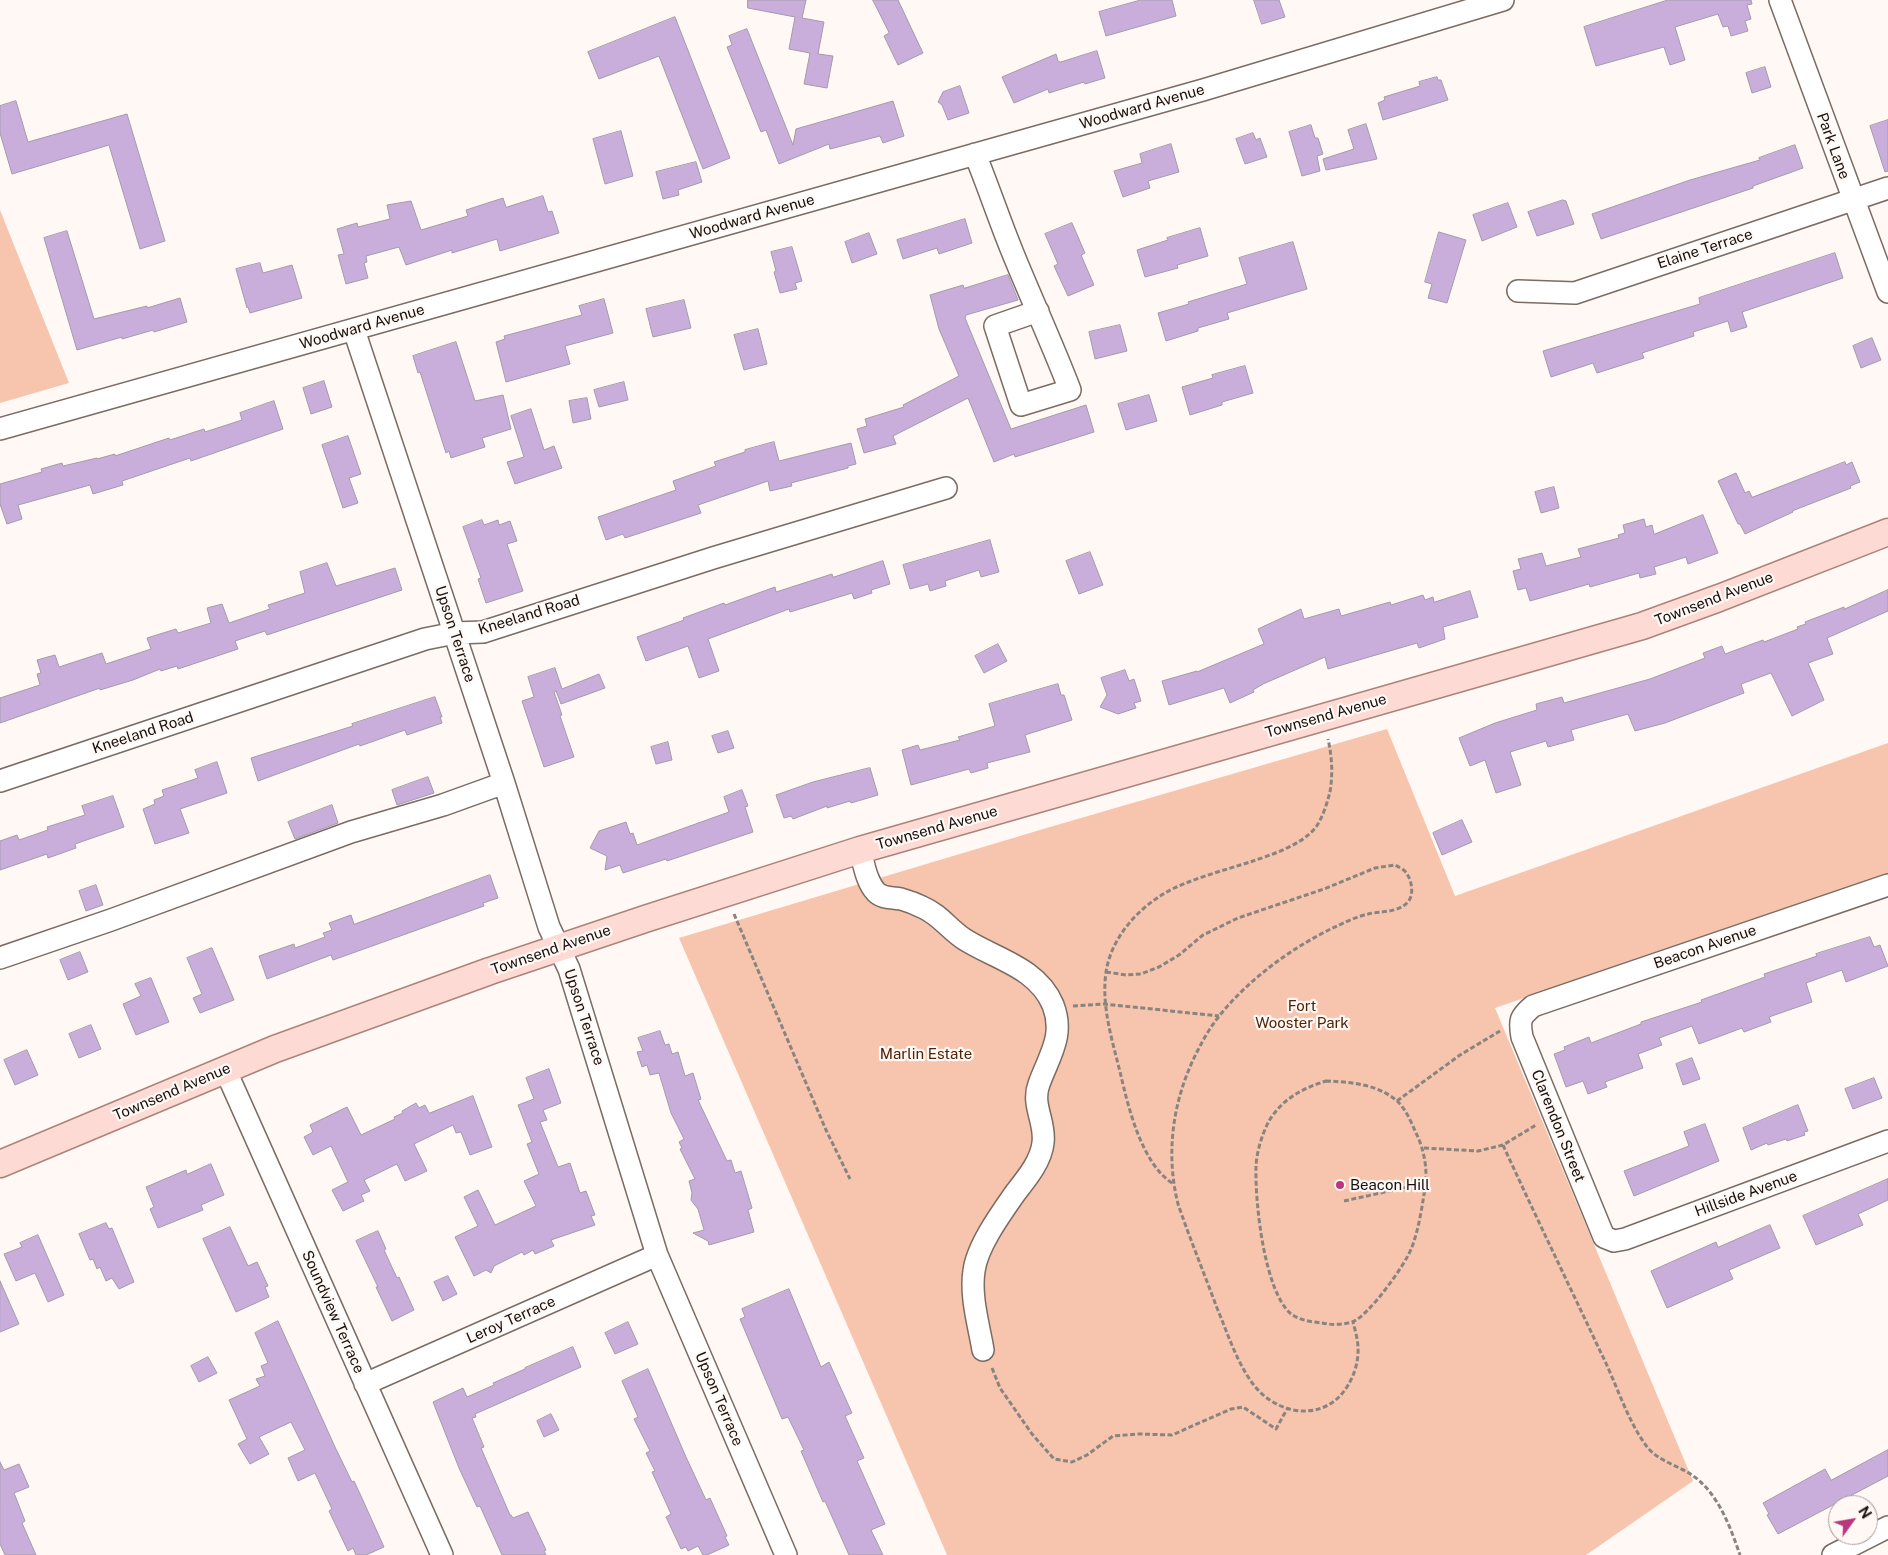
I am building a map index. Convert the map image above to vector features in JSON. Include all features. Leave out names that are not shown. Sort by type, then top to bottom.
[{"type":"main road","name":"Townsend Avenue","points":[[0,1164],[225,1069],[372,1013],[559,947],[860,850],[1642,626],[1888,532]]},
{"type":"street","name":"Woodward Avenue","points":[[0,429],[1219,85],[1503,0]]},
{"type":"street","name":"Park Lane","points":[[1780,0],[1888,292]]},
{"type":"street","points":[[975,154],[1012,252],[1038,311]]},
{"type":"street","name":"Elaine Terrace","points":[[1518,291],[1575,292],[1888,188]]},
{"type":"street","name":"Upson Terrace","points":[[354,330],[550,926],[569,969],[657,1255],[786,1555]]},
{"type":"street","name":"Kneeland Road","points":[[0,781],[425,639],[455,633],[482,632],[713,558],[946,488]]},
{"type":"street","points":[[0,958],[112,920],[351,832],[504,783]]},
{"type":"street","points":[[860,850],[870,884],[878,894],[887,898],[900,899],[924,908],[944,921],[962,938],[1015,964],[1032,977],[1045,991],[1057,1019],[1056,1042],[1035,1097],[1043,1143],[1034,1167],[1010,1201],[982,1247],[974,1271],[975,1303],[983,1350]]},
{"type":"street","name":"Beacon Avenue","points":[[1522,1018],[1533,1006],[1888,885]]},
{"type":"street","name":"Clarendon Street","points":[[1522,1018],[1522,1037],[1604,1237]]},
{"type":"street","name":"Soundview Terrace","points":[[225,1069],[442,1555]]},
{"type":"street","name":"Hillside Avenue","points":[[1604,1237],[1614,1241],[1625,1239],[1888,1141]]},
{"type":"street","name":"Leroy Terrace","points":[[365,1384],[657,1255]]},
{"type":"street","points":[[1833,1555],[1888,1527]]},
{"type":"path","points":[[1172,1183],[1162,1176],[1149,1160],[1122,1080],[1104,1004],[1106,972],[1113,947],[1125,928],[1143,909],[1165,893],[1275,854],[1298,842],[1316,827],[1327,803],[1333,776],[1330,749],[1321,717]]},
{"type":"path","points":[[1106,972],[1126,975],[1141,974],[1159,967],[1204,935],[1238,918],[1324,890],[1375,868],[1395,865],[1407,872],[1412,883],[1412,894],[1408,902],[1397,909],[1367,914],[1336,927],[1301,946],[1240,992],[1208,1031],[1194,1058],[1180,1091],[1172,1134],[1172,1183],[1186,1228],[1234,1350],[1254,1385],[1273,1403],[1287,1409],[1305,1412],[1322,1408],[1338,1399],[1346,1389],[1355,1371],[1358,1348],[1353,1322]]},
{"type":"path","points":[[725,892],[826,1130],[850,1179]]},
{"type":"path","points":[[1052,1004],[1072,1006],[1104,1004],[1219,1016]]},
{"type":"path","points":[[1397,1101],[1460,1055],[1522,1018]]},
{"type":"path","points":[[1326,1081],[1356,1082],[1381,1091],[1397,1101],[1405,1111],[1423,1148],[1426,1183],[1421,1216],[1412,1248],[1376,1302],[1353,1322],[1332,1325],[1308,1321],[1291,1314],[1283,1304],[1272,1283],[1262,1237],[1256,1167],[1260,1145],[1269,1122],[1286,1100],[1306,1087],[1326,1081]]},
{"type":"path","points":[[1423,1148],[1478,1151],[1503,1145],[1554,1115]]},
{"type":"path","points":[[1503,1145],[1635,1428],[1645,1445],[1654,1454],[1692,1475],[1713,1495],[1740,1555]]},
{"type":"path","points":[[1344,1201],[1426,1183]]},
{"type":"path","points":[[983,1350],[1000,1388],[1032,1434],[1054,1459],[1072,1462],[1087,1455],[1113,1436],[1140,1434],[1172,1435],[1231,1408],[1243,1407],[1276,1429],[1287,1409]]},
{"type":"green space","points":[[0,210],[69,383],[0,403]]},
{"type":"green space","points":[[1387,729],[1455,896],[1888,743],[1888,873],[1495,1008],[1693,1481],[1586,1555],[947,1555],[679,938]]},
{"type":"building","points":[[748,0],[806,0],[802,18],[824,22],[818,54],[833,56],[827,88],[804,84],[810,53],[789,49],[795,17],[748,8]]},
{"type":"building","points":[[873,0],[898,0],[923,53],[898,65],[884,36],[889,33]]},
{"type":"building","points":[[1141,0],[1172,0],[1176,16],[1106,36],[1099,12]]},
{"type":"building","points":[[1254,0],[1279,0],[1285,17],[1262,24]]},
{"type":"building","points":[[1668,0],[1751,0],[1752,4],[1747,5],[1751,19],[1745,21],[1748,31],[1731,36],[1728,26],[1723,27],[1718,14],[1675,27],[1685,60],[1670,65],[1664,47],[1596,66],[1584,27]]},
{"type":"building","points":[[675,17],[730,158],[703,169],[659,56],[599,79],[588,52]]},
{"type":"building","points":[[747,29],[793,145],[796,129],[893,101],[904,136],[883,143],[880,136],[830,149],[829,144],[779,164],[766,130],[761,132],[727,47],[732,45],[729,36]]},
{"type":"building","points":[[1097,51],[1105,78],[1085,84],[1084,82],[1049,93],[1048,89],[1014,103],[1002,77],[1056,54],[1060,62]]},
{"type":"building","points":[[1765,67],[1771,87],[1752,93],[1746,73]]},
{"type":"building","points":[[1437,77],[1438,80],[1441,80],[1448,100],[1383,120],[1378,103],[1385,100],[1384,97],[1420,86],[1419,82]]},
{"type":"building","points":[[960,86],[969,113],[948,120],[942,105],[938,102],[943,92]]},
{"type":"building","points":[[16,101],[28,142],[127,114],[165,241],[140,249],[109,145],[12,174],[0,133],[0,106]]},
{"type":"building","points":[[1888,120],[1888,171],[1885,172],[1870,126]]},
{"type":"building","points":[[1366,124],[1377,159],[1326,170],[1323,159],[1354,149],[1348,130]]},
{"type":"building","points":[[1311,125],[1323,154],[1317,156],[1320,171],[1302,176],[1289,132]]},
{"type":"building","points":[[621,131],[633,176],[605,184],[593,139]]},
{"type":"building","points":[[1253,133],[1256,140],[1260,138],[1267,157],[1245,164],[1236,139]]},
{"type":"building","points":[[1171,144],[1179,172],[1148,181],[1150,188],[1123,197],[1114,171],[1142,163],[1140,154]]},
{"type":"building","points":[[1795,145],[1803,168],[1753,186],[1753,188],[1601,239],[1592,214],[1690,180],[1760,160],[1759,158]]},
{"type":"building","points":[[696,162],[702,182],[678,190],[679,195],[663,199],[656,172]]},
{"type":"building","points":[[543,196],[548,212],[552,211],[559,233],[500,251],[497,239],[452,253],[452,250],[406,265],[399,247],[366,256],[367,262],[364,263],[368,278],[346,284],[338,255],[344,254],[337,229],[357,223],[358,227],[390,219],[387,205],[411,201],[421,230],[468,216],[466,210],[503,198],[506,207]]},
{"type":"building","points":[[1563,200],[1566,201],[1574,224],[1537,236],[1528,212]]},
{"type":"building","points":[[1508,203],[1517,227],[1482,241],[1473,215]]},
{"type":"building","points":[[965,219],[972,243],[939,254],[937,248],[903,259],[897,240]]},
{"type":"building","points":[[1072,223],[1085,253],[1081,255],[1094,285],[1068,296],[1054,266],[1058,264],[1045,234]]},
{"type":"building","points":[[1200,228],[1208,256],[1177,265],[1178,268],[1145,277],[1137,250]]},
{"type":"building","points":[[67,231],[94,319],[147,306],[147,308],[180,298],[187,322],[154,332],[153,330],[122,339],[122,337],[77,350],[44,238]]},
{"type":"building","points":[[1439,232],[1466,240],[1447,303],[1428,298],[1432,284],[1425,282]]},
{"type":"building","points":[[869,233],[877,254],[852,263],[845,242]]},
{"type":"building","points":[[1293,242],[1307,289],[1227,313],[1229,319],[1198,328],[1198,331],[1166,341],[1158,313],[1247,284],[1239,258]]},
{"type":"building","points":[[792,247],[802,281],[795,283],[797,289],[780,293],[771,252]]},
{"type":"building","points":[[1835,253],[1843,278],[1742,312],[1747,327],[1731,332],[1728,321],[1693,332],[1694,336],[1642,353],[1644,358],[1597,373],[1593,363],[1551,377],[1543,351],[1700,304],[1699,298]]},
{"type":"building","points":[[260,263],[263,273],[292,265],[302,298],[250,313],[236,269]]},
{"type":"building","points":[[1008,275],[1018,300],[966,315],[965,318],[1011,429],[1086,405],[1094,432],[1015,457],[1014,454],[994,462],[968,398],[893,436],[896,444],[864,453],[857,429],[867,426],[865,419],[904,407],[903,405],[959,376],[939,329],[930,295],[963,285],[964,288]]},
{"type":"building","points":[[604,299],[613,333],[565,346],[570,364],[506,382],[496,342],[505,339],[504,336],[582,315],[579,306]]},
{"type":"building","points":[[684,300],[691,328],[653,337],[646,309]]},
{"type":"building","points":[[1120,325],[1127,351],[1095,359],[1089,332]]},
{"type":"building","points":[[758,329],[767,364],[744,370],[734,335]]},
{"type":"building","points":[[1872,338],[1881,360],[1861,368],[1853,346]]},
{"type":"building","points":[[456,342],[475,401],[503,395],[511,429],[482,438],[485,447],[451,458],[449,451],[446,453],[413,356]]},
{"type":"building","points":[[1245,366],[1253,393],[1222,402],[1222,405],[1190,415],[1182,387],[1213,378],[1212,375]]},
{"type":"building","points":[[324,381],[332,407],[311,414],[303,388]]},
{"type":"building","points":[[624,382],[628,400],[599,407],[594,390]]},
{"type":"building","points":[[1149,395],[1157,421],[1126,430],[1118,404]]},
{"type":"building","points":[[587,398],[591,419],[573,423],[569,401]]},
{"type":"building","points":[[274,401],[283,429],[191,461],[190,458],[122,481],[123,485],[93,494],[90,485],[18,505],[22,519],[7,524],[0,504],[0,484],[42,472],[41,469],[62,463],[63,466],[115,454],[115,456],[169,438],[170,440],[204,429],[205,432],[242,420],[240,413]]},
{"type":"building","points":[[531,409],[544,450],[554,446],[562,468],[515,484],[507,462],[524,457],[511,416]]},
{"type":"building","points":[[348,436],[361,474],[349,478],[358,503],[343,508],[322,445]]},
{"type":"building","points":[[774,442],[779,461],[851,443],[856,464],[848,466],[848,468],[791,483],[792,486],[770,491],[768,481],[698,505],[701,513],[625,538],[623,534],[606,540],[598,517],[676,490],[673,481],[716,466],[714,462],[745,452],[745,450]]},
{"type":"building","points":[[1845,462],[1846,465],[1852,462],[1860,482],[1850,486],[1851,488],[1792,511],[1745,534],[1740,524],[1738,524],[1718,481],[1736,473],[1745,493],[1749,491],[1752,497]]},
{"type":"building","points":[[1554,487],[1559,508],[1541,513],[1535,492]]},
{"type":"building","points":[[1703,515],[1718,553],[1688,564],[1686,557],[1654,567],[1656,574],[1640,578],[1639,573],[1590,587],[1589,584],[1530,601],[1526,588],[1518,590],[1513,571],[1521,569],[1518,559],[1542,553],[1546,566],[1581,557],[1578,549],[1619,538],[1618,535],[1625,533],[1623,525],[1644,519],[1646,527],[1652,525],[1654,534]]},
{"type":"building","points":[[482,520],[484,525],[498,520],[499,525],[510,521],[517,541],[507,544],[523,591],[486,603],[478,579],[481,578],[463,527]]},
{"type":"building","points":[[990,540],[999,572],[981,577],[979,570],[945,581],[946,586],[930,591],[928,584],[910,589],[903,565]]},
{"type":"building","points":[[1090,552],[1103,585],[1079,594],[1066,561]]},
{"type":"building","points":[[883,561],[890,584],[871,590],[872,593],[854,599],[852,593],[790,612],[789,609],[708,639],[719,671],[699,678],[688,646],[646,661],[637,637],[724,603],[725,605],[775,587],[776,592],[832,574],[833,577]]},
{"type":"building","points":[[327,563],[336,586],[395,568],[402,590],[267,635],[265,631],[235,641],[238,649],[178,669],[177,666],[161,671],[160,669],[133,680],[100,690],[100,688],[0,723],[0,698],[40,685],[37,674],[41,673],[37,660],[55,655],[59,667],[102,653],[106,664],[151,649],[147,638],[176,629],[178,633],[211,623],[207,608],[222,604],[229,623],[270,609],[268,605],[305,593],[300,572]]},
{"type":"building","points":[[1888,590],[1888,611],[1827,638],[1833,654],[1808,663],[1824,700],[1792,716],[1771,673],[1741,684],[1744,693],[1665,723],[1635,731],[1628,714],[1571,730],[1574,740],[1548,747],[1546,741],[1510,752],[1521,785],[1496,793],[1485,760],[1470,766],[1459,738],[1495,723],[1537,710],[1536,704],[1562,697],[1564,703],[1650,679],[1705,658],[1703,653],[1722,646],[1725,654],[1763,640],[1764,642],[1798,629],[1797,627],[1806,624],[1805,622],[1844,607],[1844,609]]},
{"type":"building","points":[[1470,591],[1478,617],[1443,627],[1445,639],[1419,648],[1417,643],[1328,669],[1325,657],[1263,684],[1253,690],[1254,692],[1230,703],[1224,688],[1169,705],[1162,681],[1197,672],[1264,644],[1258,629],[1301,609],[1304,619],[1339,609],[1341,616],[1390,602],[1391,605],[1423,595],[1425,600],[1433,597],[1434,602]]},
{"type":"building","points":[[998,644],[1007,661],[984,673],[975,656]]},
{"type":"building","points":[[555,668],[562,689],[599,674],[605,688],[561,704],[556,691],[554,692],[574,757],[544,767],[522,701],[534,697],[528,677]]},
{"type":"building","points":[[1125,670],[1129,681],[1134,679],[1141,701],[1134,703],[1136,708],[1118,714],[1100,707],[1107,695],[1101,678]]},
{"type":"building","points":[[1058,684],[1061,695],[1064,695],[1072,720],[1025,735],[1030,752],[987,763],[988,768],[971,773],[969,769],[911,785],[902,750],[918,745],[920,750],[960,740],[958,737],[995,726],[989,704]]},
{"type":"building","points":[[435,697],[442,717],[440,717],[442,723],[407,735],[405,730],[360,746],[359,744],[258,781],[251,758],[353,726],[352,724]]},
{"type":"building","points":[[728,731],[734,748],[718,753],[712,736]]},
{"type":"building","points":[[668,742],[672,760],[656,764],[651,747]]},
{"type":"building","points":[[217,762],[227,793],[180,809],[189,833],[155,844],[143,809],[155,804],[154,800],[164,796],[162,790],[198,778],[195,770]]},
{"type":"building","points":[[870,768],[878,795],[851,803],[850,801],[827,808],[827,806],[793,819],[791,816],[784,818],[776,795],[813,782]]},
{"type":"building","points":[[428,777],[434,793],[397,805],[392,790]]},
{"type":"building","points":[[742,790],[748,806],[745,807],[753,832],[667,861],[666,859],[623,873],[620,865],[605,870],[607,856],[590,848],[599,831],[626,822],[630,834],[633,833],[637,845],[729,812],[724,797]]},
{"type":"building","points":[[113,796],[124,827],[75,844],[76,848],[48,858],[47,854],[0,870],[0,841],[17,835],[19,840],[48,830],[47,827],[85,815],[82,806]]},
{"type":"building","points":[[332,805],[338,823],[295,839],[288,822]]},
{"type":"building","points":[[1462,820],[1472,842],[1442,855],[1433,833]]},
{"type":"building","points":[[490,875],[498,898],[483,903],[484,906],[333,960],[331,955],[267,979],[259,956],[294,944],[295,948],[325,937],[323,933],[332,930],[329,923],[351,915],[354,924]]},
{"type":"building","points":[[96,885],[103,905],[86,911],[79,891]]},
{"type":"building","points":[[1870,937],[1874,947],[1880,945],[1888,966],[1846,982],[1842,970],[1806,983],[1812,1002],[1769,1017],[1771,1022],[1744,1032],[1742,1028],[1699,1044],[1692,1026],[1659,1038],[1662,1045],[1638,1054],[1643,1068],[1605,1082],[1607,1087],[1588,1094],[1583,1081],[1566,1087],[1554,1054],[1565,1050],[1564,1047],[1589,1037],[1591,1043],[1641,1024],[1641,1022],[1702,1002],[1701,1000],[1765,977],[1764,974],[1817,956],[1816,954]]},
{"type":"building","points":[[212,948],[234,1000],[200,1013],[193,998],[202,994],[187,958]]},
{"type":"building","points":[[80,952],[88,972],[68,980],[60,960]]},
{"type":"building","points":[[151,978],[169,1022],[136,1035],[123,1004],[141,996],[135,984]]},
{"type":"building","points":[[91,1025],[101,1049],[79,1058],[69,1034]]},
{"type":"building","points":[[660,1031],[665,1045],[669,1044],[672,1054],[678,1052],[685,1076],[693,1073],[701,1099],[698,1100],[727,1161],[731,1160],[735,1173],[741,1171],[752,1208],[748,1210],[754,1232],[709,1245],[708,1241],[693,1233],[704,1230],[698,1209],[691,1200],[692,1193],[689,1181],[695,1179],[680,1149],[682,1148],[679,1142],[684,1139],[671,1113],[659,1073],[650,1075],[647,1065],[642,1067],[637,1052],[643,1051],[638,1038]]},
{"type":"building","points":[[27,1050],[38,1075],[15,1085],[4,1060]]},
{"type":"building","points":[[1692,1058],[1700,1079],[1683,1085],[1676,1064]]},
{"type":"building","points":[[549,1069],[561,1103],[543,1110],[547,1120],[540,1122],[558,1167],[570,1163],[580,1193],[586,1191],[595,1215],[591,1216],[595,1225],[551,1240],[554,1246],[535,1254],[533,1250],[524,1255],[522,1252],[494,1266],[491,1273],[486,1270],[474,1276],[455,1237],[478,1226],[464,1197],[478,1190],[495,1225],[536,1206],[524,1181],[539,1174],[527,1144],[532,1142],[518,1105],[534,1099],[526,1078]]},
{"type":"building","points":[[1874,1078],[1882,1098],[1853,1109],[1845,1089]]},
{"type":"building","points":[[473,1096],[492,1147],[470,1155],[461,1132],[456,1133],[453,1125],[414,1144],[427,1171],[405,1181],[397,1164],[364,1180],[370,1191],[361,1195],[364,1201],[343,1211],[332,1190],[348,1182],[331,1146],[313,1155],[304,1137],[313,1132],[310,1125],[347,1107],[361,1135],[395,1119],[394,1117],[416,1103],[419,1108],[425,1105],[429,1113]]},
{"type":"building","points":[[1798,1105],[1808,1131],[1804,1132],[1805,1135],[1768,1145],[1767,1143],[1751,1150],[1743,1128]]},
{"type":"building","points":[[1705,1124],[1719,1161],[1634,1196],[1624,1171],[1689,1146],[1684,1132]]},
{"type":"building","points":[[211,1164],[224,1195],[201,1205],[203,1210],[158,1228],[150,1209],[154,1207],[146,1187],[186,1170],[187,1174]]},
{"type":"building","points":[[1888,1179],[1888,1200],[1858,1214],[1863,1225],[1816,1245],[1803,1216]]},
{"type":"building","points":[[106,1223],[109,1229],[112,1228],[134,1282],[119,1289],[112,1278],[106,1281],[100,1267],[97,1269],[93,1259],[90,1260],[79,1234]]},
{"type":"building","points":[[1770,1225],[1780,1248],[1729,1270],[1733,1279],[1667,1308],[1651,1271],[1716,1242],[1718,1247]]},
{"type":"building","points":[[230,1227],[248,1266],[257,1262],[268,1286],[265,1287],[269,1297],[236,1312],[203,1239]]},
{"type":"building","points":[[378,1231],[386,1249],[384,1250],[414,1310],[392,1321],[356,1241]]},
{"type":"building","points":[[38,1235],[64,1295],[48,1302],[35,1273],[16,1281],[4,1254],[22,1247],[20,1243]]},
{"type":"building","points":[[448,1276],[457,1294],[443,1301],[434,1282]]},
{"type":"building","points":[[0,1281],[19,1324],[0,1332]]},
{"type":"building","points":[[789,1289],[821,1367],[829,1362],[852,1413],[845,1416],[864,1458],[857,1461],[885,1524],[871,1530],[883,1555],[849,1555],[825,1501],[823,1502],[801,1451],[804,1450],[788,1417],[782,1419],[740,1319],[745,1317],[742,1309]]},
{"type":"building","points":[[278,1321],[335,1447],[352,1482],[354,1481],[384,1547],[366,1555],[356,1555],[353,1548],[348,1551],[329,1511],[332,1509],[315,1473],[298,1481],[288,1458],[305,1450],[291,1422],[259,1437],[269,1454],[250,1464],[238,1444],[247,1439],[229,1400],[260,1386],[256,1379],[265,1376],[261,1366],[268,1363],[255,1333]]},
{"type":"building","points":[[628,1322],[638,1344],[615,1354],[605,1333]]},
{"type":"building","points":[[573,1347],[581,1367],[475,1414],[476,1417],[472,1418],[484,1447],[481,1448],[510,1515],[513,1518],[528,1512],[546,1550],[544,1551],[546,1555],[502,1555],[480,1506],[477,1507],[459,1468],[433,1402],[463,1388],[467,1397],[494,1385],[493,1383]]},
{"type":"building","points":[[208,1357],[217,1373],[199,1382],[191,1366]]},
{"type":"building","points":[[648,1369],[706,1500],[710,1498],[727,1536],[725,1537],[729,1545],[707,1555],[703,1555],[698,1546],[688,1551],[686,1547],[681,1549],[666,1517],[671,1514],[652,1472],[655,1471],[646,1453],[650,1451],[634,1419],[638,1417],[622,1381]]},
{"type":"building","points":[[551,1414],[559,1430],[544,1437],[537,1421]]},
{"type":"building","points":[[1888,1450],[1888,1476],[1852,1495],[1828,1495],[1828,1508],[1778,1534],[1767,1515],[1769,1514],[1763,1503],[1825,1469],[1831,1480]]},
{"type":"building","points":[[0,1462],[4,1470],[19,1464],[29,1487],[14,1493],[25,1521],[22,1523],[36,1555],[5,1555],[0,1544]]},
{"type":"place","name":"Beacon Hill","points":[[1340,1185]]},
{"type":"park label","name":"Fort Wooster Park","points":[[1302,1014]]},
{"type":"park label","name":"Marlin Estate","points":[[926,1054]]}]
